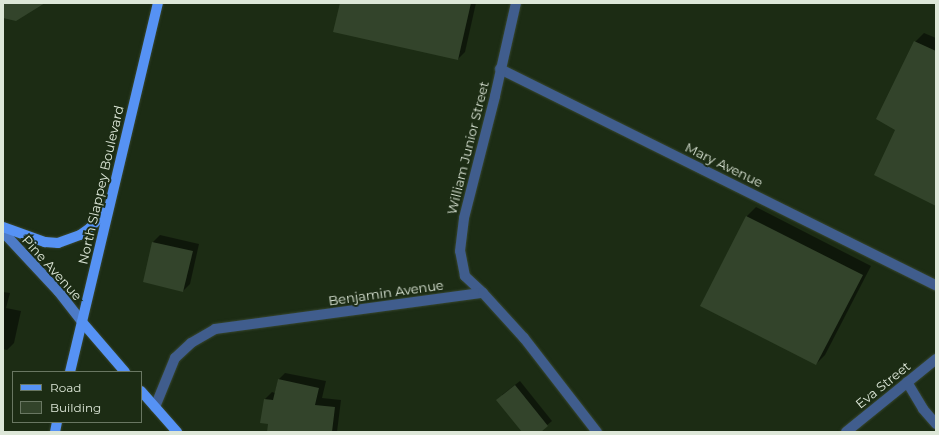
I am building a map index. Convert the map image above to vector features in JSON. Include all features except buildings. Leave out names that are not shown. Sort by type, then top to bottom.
[{"type":"main road","name":"North Slappey Boulevard","points":[[70,371],[158,3]]},
{"type":"main road","points":[[3,227],[45,242],[58,243],[80,235],[90,228],[110,207]]},
{"type":"main road","name":"Pine Avenue","points":[[3,232],[58,291],[82,322]]},
{"type":"main road","points":[[82,322],[124,371]]},
{"type":"main road","points":[[142,392],[177,432]]},
{"type":"street","name":"William Junior Street","points":[[483,293],[466,276],[460,251],[464,218],[495,96],[516,3]]},
{"type":"street","name":"Mary Avenue","points":[[500,69],[936,285]]},
{"type":"street","name":"Benjamin Avenue","points":[[155,407],[175,358],[191,343],[215,329],[483,293]]},
{"type":"street","points":[[483,293],[524,338],[597,432]]},
{"type":"street","name":"Eva Street","points":[[846,432],[936,358]]},
{"type":"street","points":[[907,382],[924,409],[936,424]]}]
